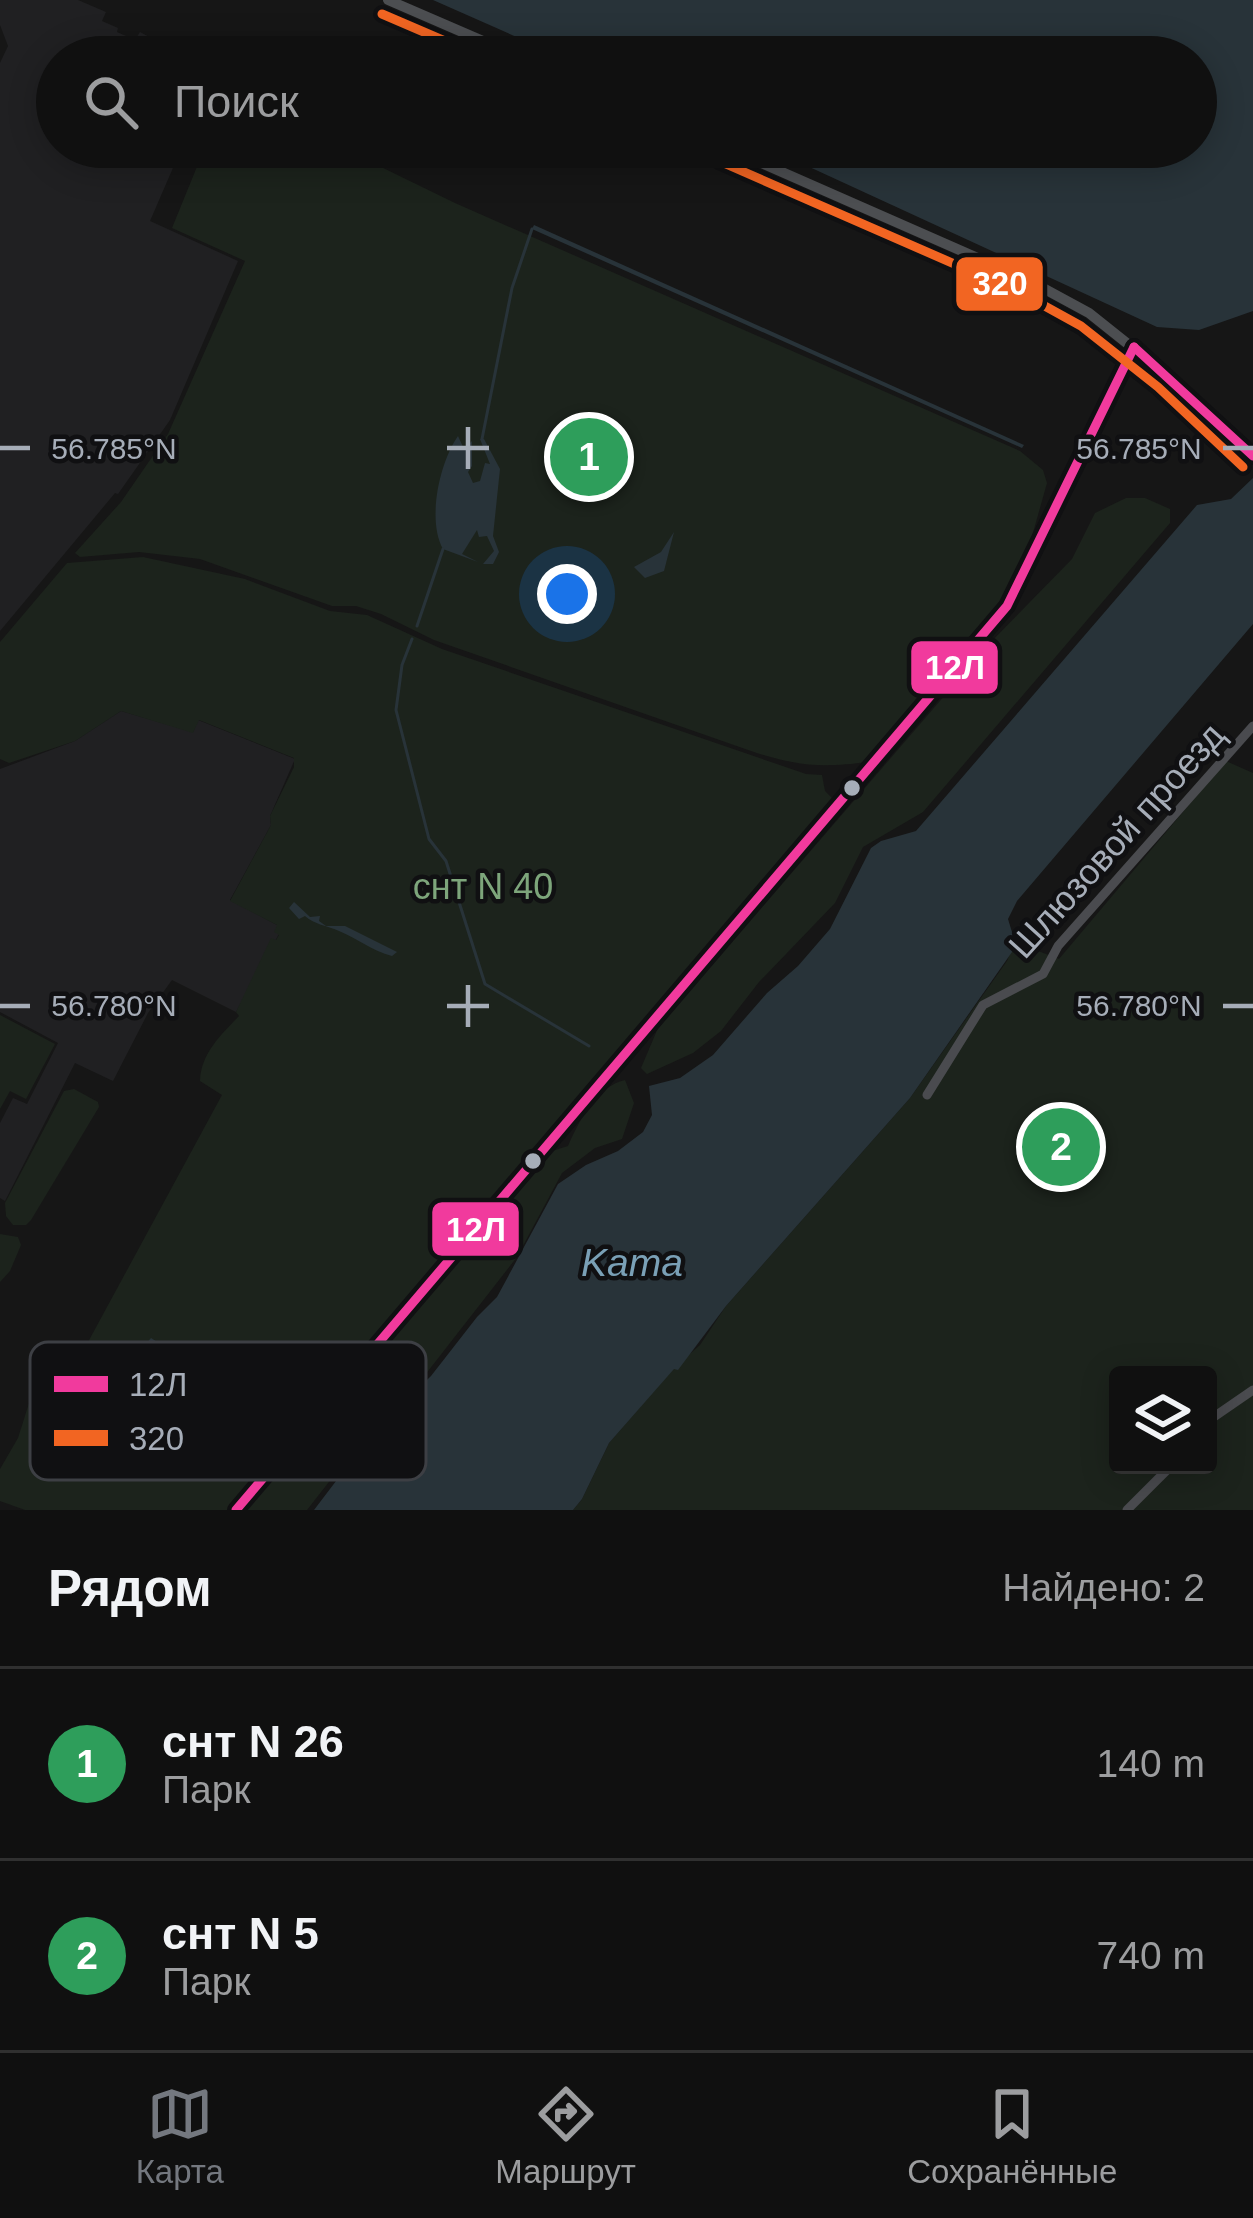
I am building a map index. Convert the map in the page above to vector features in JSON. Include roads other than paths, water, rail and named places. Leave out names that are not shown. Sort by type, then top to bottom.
[{"type":"main road","points":[[388,0],[471,36]]},
{"type":"main road","points":[[773,168],[1030,281],[1089,313],[1134,347],[1253,457]]},
{"type":"street","points":[[380,1342],[1007,606],[1134,347]]},
{"type":"street","name":"Шлюзовой проезд","points":[[927,1095],[983,1005],[1043,974],[1058,946],[1253,726]]},
{"type":"street","points":[[1217,1415],[1253,1390]]},
{"type":"street","points":[[1127,1510],[1163,1474]]},
{"type":"street","points":[[236,1510],[262,1480]]},
{"type":"water","points":[[433,0],[1253,0],[1253,311],[1199,330],[1157,327],[812,168],[1217,168],[1217,36],[514,36]]},
{"type":"water","points":[[534,225],[1024,445],[532,229]]},
{"type":"water","points":[[458,436],[464,449],[472,441],[468,472],[473,483],[480,481],[485,463],[490,464],[480,439],[500,469],[493,536],[499,552],[493,564],[483,564],[494,551],[487,536],[479,537],[477,530],[462,554],[478,562],[443,549],[438,537],[437,492]]},
{"type":"water","name":"Kama","points":[[1253,478],[1253,624],[1017,901],[1008,919],[1015,942],[1012,952],[910,1098],[726,1306],[678,1370],[609,1443],[573,1510],[314,1510],[337,1480],[426,1480],[426,1381],[497,1297],[558,1184],[643,1132],[652,1115],[649,1086],[680,1078],[713,1055],[830,929],[871,848],[916,831],[1197,505],[1231,499]]},
{"type":"water","points":[[674,532],[664,571],[645,578],[634,567],[661,552]]},
{"type":"water","points":[[294,902],[310,917],[320,916],[326,926],[345,926],[397,952],[385,954],[346,934],[313,921],[305,916],[299,919],[289,908]]},
{"type":"waterway","points":[[482,439],[512,288],[532,229]]},
{"type":"waterway","points":[[417,626],[443,549]]},
{"type":"waterway","points":[[412,639],[402,665],[396,710],[429,839],[446,861],[485,984],[589,1046]]},
{"type":"place","name":"снт N 26","points":[[589,457]]},
{"type":"place","name":"снт N 5","points":[[1061,1147]]},
{"type":"park label","name":"снт N 40","points":[[483,886]]}]
